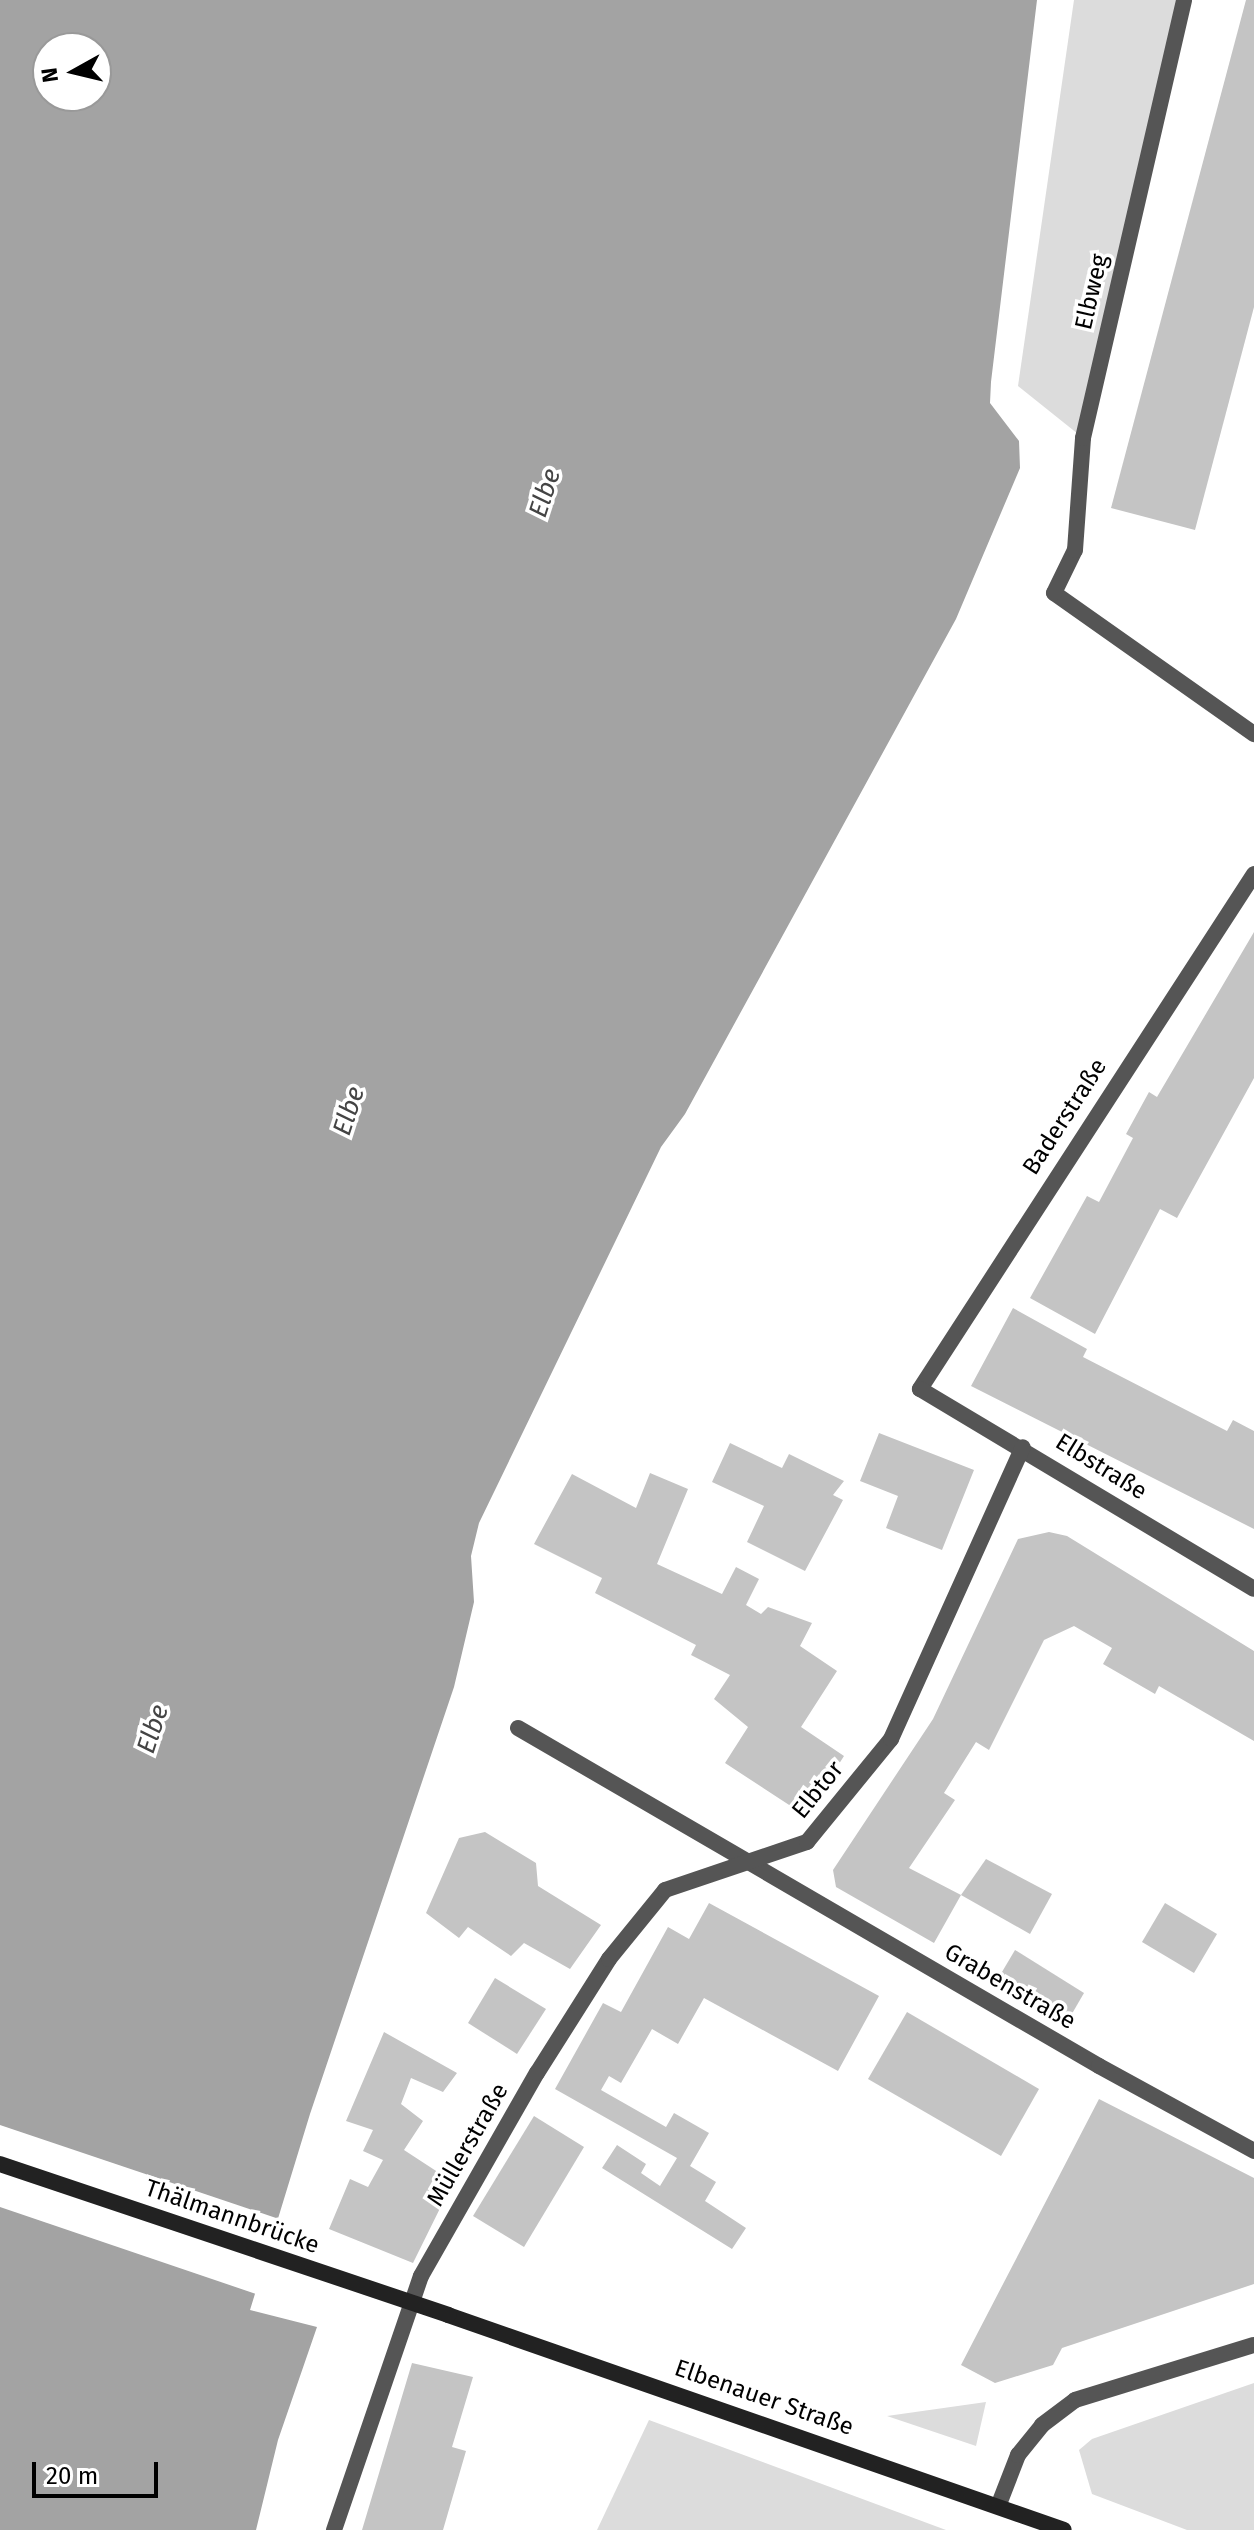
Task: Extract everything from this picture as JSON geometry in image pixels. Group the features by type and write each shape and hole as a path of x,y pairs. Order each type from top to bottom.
{"street":[{"name":"Elbweg","path":"1184,0 1083,438 1075,550 1054,593 1254,734"},
{"name":"Baderstraße","path":"920,1389 1254,874"},
{"name":"Elbstraße","path":"920,1389 1023,1447 1254,1589"},
{"name":"Elbtor","path":"744,1861 807,1842 891,1739 1023,1447"},
{"path":"518,1728 744,1861"},
{"name":"Grabenstraße","path":"744,1861 1254,2151"},
{"name":"Müllerstraße","path":"334,2530 421,2276 537,2073 609,1959 665,1890 744,1861"},
{"name":"Thälmannbrücke","path":"0,2164 448,2315"},
{"name":"Elbenauer Straße","path":"448,2315 999,2504 1064,2530"},
{"path":"999,2504 1018,2455 1042,2425 1075,2400 1254,2345"}],"shaded area":[{"path":"1074,0 1184,0 1083,438 1018,386"},
{"path":"1254,2383 1254,2530 1187,2530 1092,2494 1079,2450 1092,2439"},
{"path":"986,2402 976,2446 887,2416"},
{"path":"649,2420 946,2530 597,2530"}],"water":[{"name":"Elbe","path":"0,0 1037,0 990,403 1019,441 1020,468 956,619 685,1114 661,1147 479,1523 471,1556 474,1602 454,1687 310,2114 250,2310 317,2327 278,2440 256,2530 0,2530"}],"pier":[{"path":"0,2125 282,2220 259,2295 0,2207"}],"building":[{"path":"1246,0 1254,0 1254,307 1195,530 1111,508"},
{"path":"1254,932 1254,1078 1177,1218 1160,1209 1095,1334 1030,1298 1087,1196 1099,1202 1133,1138 1126,1134 1149,1092 1157,1097"},
{"path":"1013,1308 1087,1349 1083,1357 1227,1431 1233,1420 1254,1431 1254,1529 971,1386"},
{"path":"879,1433 974,1470 942,1550 886,1528 898,1496 860,1481"},
{"path":"730,1443 782,1468 789,1454 844,1481 833,1495 843,1500 805,1571 747,1542 764,1506 712,1482"},
{"path":"650,1473 688,1489 657,1564 722,1594 736,1567 759,1579 746,1605 761,1614 768,1607 812,1623 800,1646 837,1671 801,1727 844,1756 806,1816 725,1763 748,1727 714,1699 730,1675 691,1655 696,1645 595,1593 602,1578 534,1544 572,1474 636,1508"},
{"path":"1049,1532 1067,1536 1254,1651 1254,1741 1159,1686 1155,1694 1103,1664 1112,1648 1074,1626 1044,1640 989,1750 976,1742 944,1793 955,1800 909,1868 961,1895 934,1943 836,1887 833,1870 933,1719 1018,1539"},
{"path":"485,1832 536,1863 538,1886 601,1925 570,1969 524,1943 511,1956 468,1927 459,1938 426,1913 459,1838"},
{"path":"986,1859 1052,1894 1030,1934 961,1895"},
{"path":"709,1903 879,1996 838,2071 704,1998 678,2044 652,2029 621,2083 609,2076 601,2090 666,2127 674,2113 709,2133 690,2166 716,2182 705,2201 746,2228 732,2249 602,2168 617,2145 646,2164 641,2173 660,2186 677,2158 555,2089 603,2003 621,2012 668,1927 689,1939"},
{"path":"1165,1903 1217,1934 1194,1973 1142,1942"},
{"path":"1015,1950 1084,1993 1066,2024 996,1982"},
{"path":"495,1978 546,2009 517,2054 468,2023"},
{"path":"907,2012 1039,2089 1001,2156 868,2079"},
{"path":"384,2032 457,2073 443,2092 411,2078 401,2104 423,2121 404,2150 453,2182 413,2263 329,2229 350,2179 368,2187 383,2160 363,2151 373,2130 346,2121"},
{"path":"1099,2099 1254,2178 1254,2284 1062,2348 1053,2365 995,2383 961,2365"},
{"path":"534,2116 584,2147 524,2247 473,2216"},
{"path":"412,2363 473,2377 452,2447 466,2451 443,2530 362,2530"}]}
